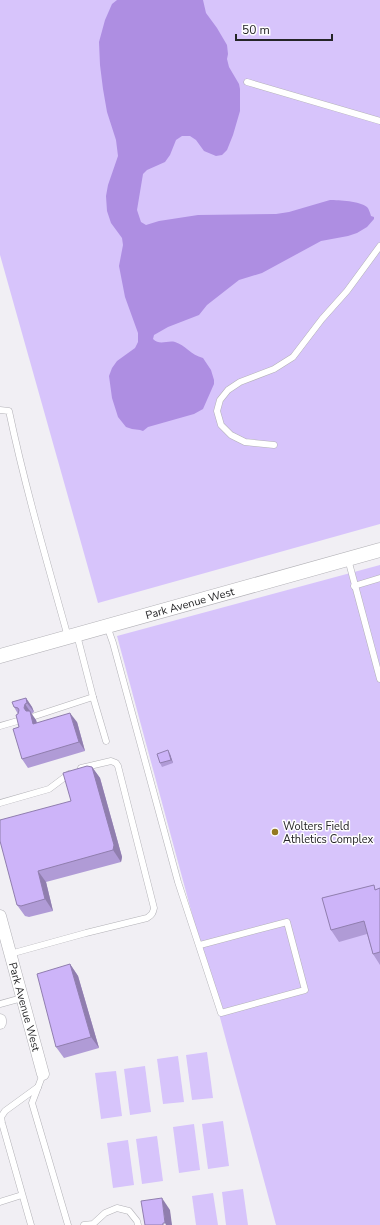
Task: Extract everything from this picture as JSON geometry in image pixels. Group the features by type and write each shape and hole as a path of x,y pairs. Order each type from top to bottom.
{"street":[{"name":"Park Avenue West","path":"0,656 380,550"},
{"name":"Park Avenue West","path":"0,916 43,1074"}],"lane":[{"path":"247,82 380,121"},
{"path":"274,445 245,442 231,435 221,425 217,412 220,400 228,390 240,382 274,369 292,357 322,319 347,291 380,246"},
{"path":"0,410 9,411 41,543 73,636 106,741"},
{"path":"348,559 380,680"},
{"path":"354,586 380,578"},
{"path":"107,626 113,643 178,882 200,944 221,1013 305,990 287,922 200,944"},
{"path":"35,716 93,697"},
{"path":"0,726 21,720"},
{"path":"0,803 49,789 74,771 82,768 111,761 116,763 154,908 151,916 147,918 10,954"},
{"path":"0,1004 22,998"},
{"path":"43,1074 32,1103 68,1225"},
{"path":"31,1225 1,1117 5,1111 38,1087"},
{"path":"0,1202 22,1196"},
{"path":"84,1225 93,1224 105,1213 117,1208 129,1211 137,1221 138,1225"}],"shaded area":[{"path":"0,0 380,0 380,524 98,603 0,255"},
{"path":"117,0 203,0 206,13 227,45 227,59 229,67 239,84 240,89 240,111 227,150 222,155 216,156 204,151 196,140 190,136 182,136 176,140 170,155 165,162 147,170 143,174 137,210 141,222 146,225 159,221 198,215 276,214 289,212 330,200 360,203 368,208 371,216 374,217 367,227 357,233 321,241 262,273 239,280 207,305 199,315 168,327 154,335 153,339 158,342 175,342 182,345 195,355 203,358 211,370 214,384 203,409 194,414 148,427 143,431 126,427 118,417 112,398 109,376 117,361 135,348 138,342 138,333 125,297 119,266 123,245 122,238 111,223 107,211 106,196 108,185 118,156 116,140 107,112 103,89 99,42 105,20 112,4"},
{"name":"Wolters Field Athletics Complex","path":"380,565 380,1225 276,1225 117,636"},
{"path":"207,1052 213,1098 192,1100 186,1055"},
{"path":"178,1056 184,1102 163,1104 157,1059"},
{"path":"145,1066 151,1112 130,1115 124,1069"},
{"path":"116,1071 122,1116 101,1119 95,1073"},
{"path":"223,1121 229,1166 208,1169 202,1124"},
{"path":"194,1124 200,1170 179,1173 173,1127"},
{"path":"157,1136 163,1181 142,1184 136,1139"},
{"path":"128,1140 134,1185 113,1188 107,1143"},
{"path":"243,1189 248,1225 226,1225 222,1192"},
{"path":"213,1193 218,1225 196,1225 192,1196"}],"building":[{"path":"26,698 27,703 25,704 24,708 26,711 30,711 33,724 70,713 79,742 22,759 13,729 19,727 16,715 18,714 19,710 18,708 14,707 12,702"},
{"path":"168,750 171,760 160,763 157,754"},
{"path":"87,766 92,767 114,845 113,850 38,871 45,899 21,906 17,905 0,841 0,820 71,801 63,773"},
{"path":"374,885 375,890 380,888 380,952 373,954 364,921 331,930 322,898"},
{"path":"70,964 91,1037 56,1047 37,974"},
{"path":"162,1198 165,1223 163,1223 163,1225 145,1225 141,1201"}],"place":[{"name":"Wolters Field Athletics Complex","path":"275,832"}]}
